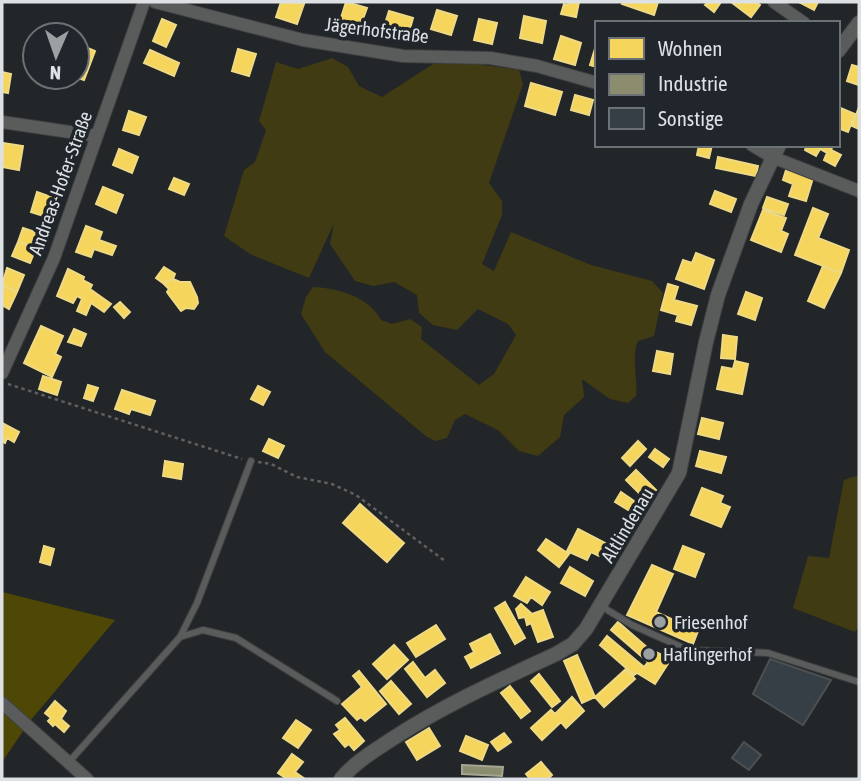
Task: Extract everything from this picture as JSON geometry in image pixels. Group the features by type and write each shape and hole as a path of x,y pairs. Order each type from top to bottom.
{"street":[{"name":"Andreas-Hofer-Straße","path":"2,373 54,258 144,2"},
{"name":"Jägerhofstraße","path":"155,2 303,40 403,57 490,58 537,66 595,82"},
{"path":"775,2 801,21"},
{"path":"840,48 859,23"},
{"path":"2,122 97,136"},
{"path":"775,151 859,191"},
{"name":"Altlindenau","path":"341,779 349,769 428,715 573,644 601,606 679,473 714,308 751,204 775,151"},
{"path":"2,703 87,779"}],"lane":[{"path":"68,763 180,637 198,603 251,461"},
{"path":"601,606 632,625 688,650 768,653 859,682"},
{"path":"180,637 204,631 236,638 337,701"}],"path":[{"path":"2,382 251,461 271,464 297,477 332,484 356,495 445,561"}],"shaded area":[{"path":"332,58 348,67 359,86 382,97 433,64 468,63 519,70 523,84 489,183 502,201 502,215 482,264 494,271 511,232 591,265 652,281 663,293 654,336 638,341 636,347 636,396 628,403 610,399 582,379 584,397 564,415 560,437 538,456 519,451 498,430 465,414 455,420 447,438 436,441 427,437 325,352 301,314 306,297 313,287 352,295 369,305 381,320 392,324 410,319 422,327 421,339 479,385 494,374 516,335 508,324 478,309 457,330 433,325 419,313 417,295 394,282 373,286 355,281 330,244 334,223 309,278 250,254 224,236 244,170 255,162 266,130 259,121 276,62 298,69"},
{"path":"859,475 859,626 855,632 793,608 808,556 829,558 844,480"},
{"path":"2,592 115,620 30,721 2,762"}],"building: Wohnen":[{"path":"281,2 304,4 297,24 276,17"},
{"path":"346,2 367,8 360,27 340,21"},
{"path":"568,2 579,2 576,17 561,14 564,4 568,5"},
{"path":"658,2 654,15 622,4"},
{"path":"708,2 721,2 714,12 705,5"},
{"path":"731,2 756,2 760,5 751,17"},
{"path":"799,2 818,2 814,10"},
{"path":"437,10 457,16 451,35 431,29"},
{"path":"389,11 413,18 407,40 382,33"},
{"path":"524,16 546,21 542,43 520,38"},
{"path":"162,19 176,25 166,47 153,41"},
{"path":"479,19 497,23 492,44 474,40"},
{"path":"561,36 581,43 575,65 554,59"},
{"path":"238,49 256,54 249,76 232,71"},
{"path":"595,49 595,66 590,65"},
{"path":"150,50 179,63 174,76 144,63"},
{"path":"852,65 859,67 859,85 847,81"},
{"path":"2,72 11,74 8,93 2,92"},
{"path":"531,83 562,92 555,115 525,106"},
{"path":"575,95 593,100 589,115 571,110"},
{"path":"859,107 859,129 852,126"},
{"path":"840,108 855,114 848,132 840,129"},
{"path":"129,111 146,117 139,135 123,130"},
{"path":"3,143 23,146 19,170 2,167"},
{"path":"699,147 712,147 709,158 697,155"},
{"path":"806,147 832,147 831,150 841,155 835,166 824,160 827,153 820,149 816,156 805,150"},
{"path":"119,149 138,157 132,173 113,165"},
{"path":"718,157 758,166 756,176 716,168"},
{"path":"786,170 813,178 806,201 789,196 793,184 783,180"},
{"path":"174,178 189,184 184,195 169,189"},
{"path":"103,187 123,195 116,213 96,204"},
{"path":"715,191 736,199 731,212 710,204"},
{"path":"37,192 57,199 50,218 31,212"},
{"path":"767,197 788,204 784,215 763,208"},
{"path":"813,208 828,214 818,238 849,250 841,273 795,255"},
{"path":"763,210 786,218 781,231 788,234 781,252 751,240"},
{"path":"86,226 102,232 99,240 116,246 112,255 94,249 91,257 76,252"},
{"path":"23,228 41,234 36,248 18,242"},
{"path":"18,242 36,248 30,263 12,256"},
{"path":"696,253 714,260 704,289 676,279 683,260 692,263"},
{"path":"823,266 841,273 824,308 808,301"},
{"path":"164,267 175,274 173,279 163,283 156,278"},
{"path":"7,268 24,275 17,292 2,285"},
{"path":"68,269 84,277 83,280 92,285 90,289 111,304 104,312 91,303 86,315 77,311 82,299 77,296 73,303 57,296"},
{"path":"173,279 190,282 198,303 194,309 186,308 181,311 169,295 169,289 163,283"},
{"path":"668,284 678,287 674,300 697,306 691,325 676,321 678,315 661,310"},
{"path":"2,285 17,292 9,309 2,305"},
{"path":"746,292 762,298 755,320 738,314"},
{"path":"120,302 130,312 124,318 114,307"},
{"path":"41,326 63,336 55,354 61,357 52,377 24,363"},
{"path":"74,329 86,334 81,346 68,342"},
{"path":"723,335 737,337 735,359 721,358"},
{"path":"657,351 673,354 670,374 653,371"},
{"path":"735,361 748,364 742,394 717,389 722,367 733,369"},
{"path":"43,376 61,382 57,395 39,389"},
{"path":"88,385 98,388 93,401 84,398"},
{"path":"258,386 270,392 263,405 251,399"},
{"path":"122,390 155,401 150,415 131,409 129,414 115,409"},
{"path":"702,418 723,423 719,439 698,434"},
{"path":"2,423 19,432 14,442 7,438 5,443 2,441"},
{"path":"269,439 284,446 278,458 263,451"},
{"path":"638,441 646,449 630,466 622,458"},
{"path":"655,449 669,459 663,467 649,457"},
{"path":"700,451 726,457 721,473 696,466"},
{"path":"165,461 183,464 181,479 163,476"},
{"path":"636,470 656,490 646,500 626,480"},
{"path":"702,488 723,496 720,503 730,507 721,527 691,515"},
{"path":"621,492 643,507 638,516 615,502"},
{"path":"360,504 404,543 387,562 343,523"},
{"path":"578,529 605,543 599,556 591,552 587,560 567,551"},
{"path":"546,539 569,554 559,567 538,550"},
{"path":"44,546 54,549 50,565 40,562"},
{"path":"683,546 704,554 695,577 674,569"},
{"path":"652,565 673,574 656,612 698,631 693,644 627,615"},
{"path":"570,567 593,581 585,596 561,583"},
{"path":"526,577 550,592 542,605 531,597 527,603 514,596"},
{"path":"505,602 525,638 515,644 495,608"},
{"path":"521,604 532,614 543,610 553,637 538,642 531,623 527,625 525,617 519,618 516,609"},
{"name":"Haflingerhof","path":"618,622 649,649 671,659 655,684 637,673 634,675 600,645 607,636 644,667 648,662 611,630"},
{"path":"436,625 445,639 416,657 407,643"},
{"path":"490,634 500,653 471,668 465,657 474,652 470,644"},
{"path":"394,645 408,660 387,679 373,664"},
{"path":"577,655 595,697 582,703 564,661"},
{"path":"413,662 425,678 435,670 445,683 427,697 405,669"},
{"path":"626,669 635,679 604,707 595,697"},
{"path":"359,671 386,704 365,721 361,717 357,720 342,704 362,687 353,676"},
{"path":"539,674 560,701 552,707 531,681"},
{"path":"391,681 411,704 399,714 380,691"},
{"path":"510,686 530,711 521,718 501,693"},
{"path":"572,697 584,711 566,728 561,722 542,740 531,728 551,710 555,714"},
{"path":"55,701 66,711 61,719 69,726 64,732 48,721 51,718 45,713"},
{"path":"345,718 364,741 354,750 349,744 345,747 334,734 340,730 336,725"},
{"path":"296,720 311,730 298,748 283,738"},
{"path":"429,728 440,746 417,760 406,742"},
{"path":"504,733 511,742 498,751 491,742"},
{"path":"466,736 488,745 482,760 460,751"},
{"path":"292,754 303,762 295,772 305,779 287,779 278,773"},
{"path":"541,762 552,775 548,779 530,779 526,774"}],"building: Industrie":[{"path":"462,765 503,767 502,776 462,774"}],"building: Sonstige":[{"path":"770,659 831,680 803,725 753,694"},
{"path":"744,742 761,755 749,770 732,758"}],"place":[{"name":"Friesenhof","path":"660,622"},
{"name":"Haflingerhof","path":"649,654"}]}
